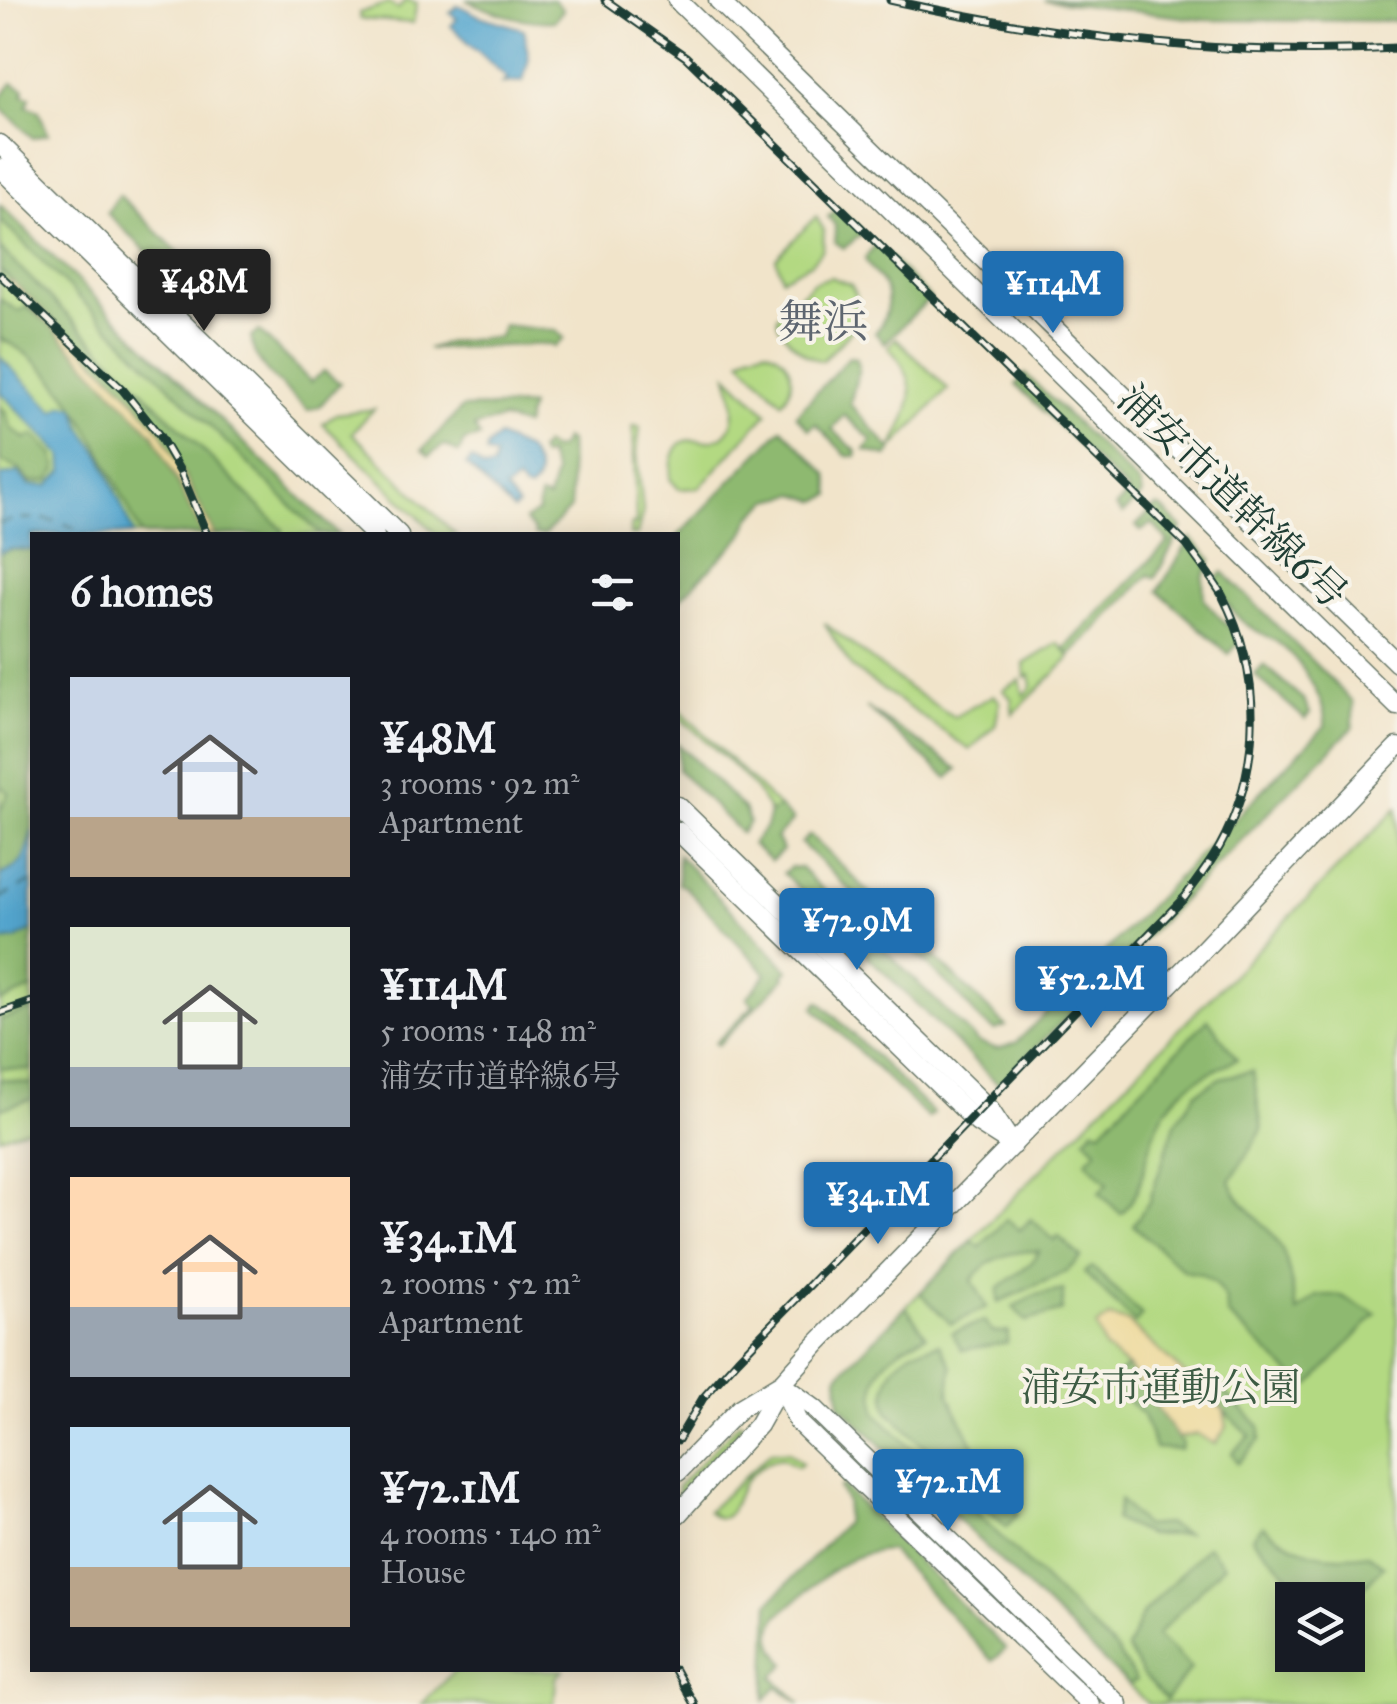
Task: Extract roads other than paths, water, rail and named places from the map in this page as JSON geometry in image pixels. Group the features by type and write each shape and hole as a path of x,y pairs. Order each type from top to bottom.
{"street":[{"name":"浦安市道幹線6号","path":"677,0 1397,706"},
{"name":"浦安市道幹線6号","path":"718,0 1397,662"},
{"path":"0,144 396,532"},
{"path":"0,168 373,532"},
{"path":"680,1470 740,1408 780,1384 1397,746"},
{"path":"680,808 990,1110 1013,1145"},
{"path":"680,833 978,1122 1013,1145"},
{"path":"680,1512 758,1425 780,1384"},
{"path":"780,1384 798,1422 1090,1704"},
{"path":"780,1384 815,1408 1118,1704"}],"water":[{"path":"458,5 523,29 529,58 523,81 503,83 507,78 451,26 457,19 450,13"},
{"path":"0,357 54,411 63,405 75,407 81,426 102,458 133,532 30,532 30,550 0,553 0,476 18,472 29,485 48,486 63,471 62,455 0,392"},
{"path":"498,437 527,450 537,471 537,481 529,490 517,481 505,490 518,506 513,510 466,465 472,459 484,469 493,467 495,456 486,454 487,447"},
{"path":"30,838 30,931 16,939 0,941 0,875 24,858"}],"railway":[{"path":"605,0 686,57 1187,545 1222,595 1235,625 1245,657 1252,721 1244,785 1234,816 1216,853 1185,897 738,1359 703,1398 680,1437"},
{"path":"890,0 1015,25 1142,42 1269,50 1397,48"},
{"path":"0,275 123,390 159,435 181,473 206,532"},
{"path":"0,1013 30,1003"},
{"path":"676,1672 694,1704"}],"district":[{"name":"舞浜","path":"823,321"}],"park label":[{"name":"浦安市運動公園","path":"1161,1387"}]}
